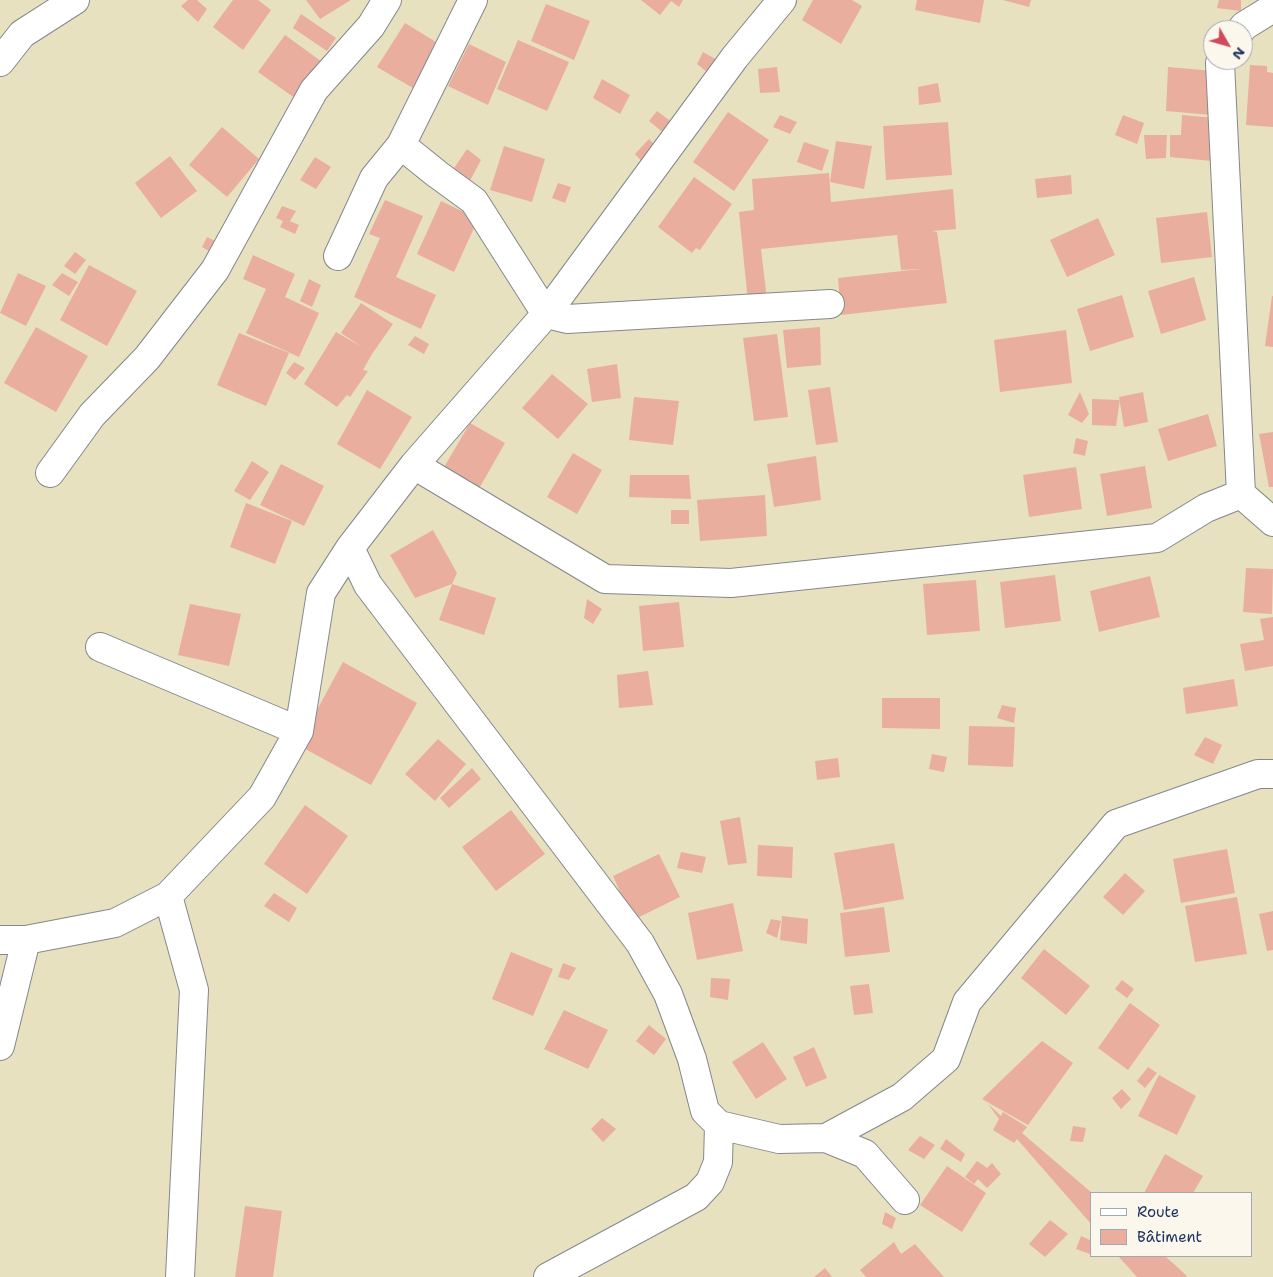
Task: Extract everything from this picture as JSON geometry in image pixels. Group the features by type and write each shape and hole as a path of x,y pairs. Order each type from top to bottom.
{"street":[{"path":"0,62 22,34 75,0"},
{"path":"50,474 92,415 147,358 215,270 314,90 371,26 387,0"},
{"path":"338,256 374,178 401,145 473,0"},
{"path":"0,1046 13,940 115,923 168,896 262,798 299,731 321,593 350,548 414,465 546,314 735,57 782,0"},
{"path":"1253,20 1273,8"},
{"path":"1220,70 1241,494 1273,522"},
{"path":"401,145 474,201 546,314 567,319 830,304"},
{"path":"414,465 605,579 731,583 1157,538 1206,508 1241,494"},
{"path":"350,548 368,585 640,943 668,994 692,1059 705,1111 719,1125 778,1139 826,1138 865,1154 904,1200"},
{"path":"100,647 299,731"},
{"path":"826,1138 902,1098 946,1059 967,1002 1116,824 1258,774 1273,774"},
{"path":"168,896 194,990 180,1277"},
{"path":"548,1277 696,1197 710,1182 718,1162 719,1125"}],"building":[{"path":"188,0 197,0 207,9 198,22 181,6"},
{"path":"233,0 258,0 271,10 243,50 213,27"},
{"path":"306,0 351,0 320,19"},
{"path":"641,0 683,0 679,7 671,1 660,15"},
{"path":"813,0 852,0 862,6 841,44 802,20"},
{"path":"917,0 984,0 980,23 915,10"},
{"path":"1003,0 1031,0 1029,7"},
{"path":"1219,0 1241,0 1241,11 1217,8"},
{"path":"546,4 590,21 574,60 531,41"},
{"path":"301,14 336,38 327,51 293,28"},
{"path":"405,23 444,47 418,91 377,67"},
{"path":"285,35 325,64 299,101 258,72"},
{"path":"518,40 569,62 547,111 497,89"},
{"path":"469,44 506,62 488,105 448,86"},
{"path":"703,52 717,60 707,72 697,64"},
{"path":"1253,65 1267,66 1267,72 1273,73 1273,127 1246,125 1250,70 1253,70"},
{"path":"777,67 780,92 760,93 758,69"},
{"path":"1168,67 1214,71 1211,115 1166,111"},
{"path":"602,79 630,95 620,114 593,98"},
{"path":"938,83 941,102 919,105 918,87"},
{"path":"657,111 673,123 665,134 649,121"},
{"path":"728,112 769,140 734,191 693,162"},
{"path":"780,115 797,122 790,134 773,127"},
{"path":"1123,115 1144,123 1137,144 1115,135"},
{"path":"1182,115 1215,118 1212,161 1170,157 1170,135 1181,135"},
{"path":"948,122 952,175 886,180 883,126"},
{"path":"222,127 259,159 227,197 189,165"},
{"path":"1144,135 1167,135 1166,158 1146,159"},
{"path":"649,139 659,149 644,164 635,154"},
{"path":"836,141 872,146 864,189 830,182"},
{"path":"804,142 829,150 822,171 797,162"},
{"path":"504,146 545,159 532,202 490,190"},
{"path":"467,149 481,160 467,186 450,174"},
{"path":"170,156 197,191 161,218 135,183"},
{"path":"315,157 331,167 316,189 300,180"},
{"path":"829,173 831,202 953,189 956,229 932,231 937,232 947,303 841,315 838,278 921,269 901,270 897,235 761,249 767,300 748,302 739,212 754,210 752,179"},
{"path":"1071,175 1072,194 1037,198 1035,179"},
{"path":"694,177 732,204 700,250 696,248 692,253 658,227"},
{"path":"558,183 571,187 565,203 552,198"},
{"path":"385,200 423,216 396,277 436,295 421,329 354,297 380,238 369,234"},
{"path":"441,201 478,219 454,272 417,254"},
{"path":"282,206 296,211 290,221 299,225 295,234 280,227 283,221 276,218"},
{"path":"1207,212 1212,257 1161,263 1156,218"},
{"path":"1098,218 1115,255 1067,277 1050,240"},
{"path":"207,237 221,244 216,255 202,247"},
{"path":"75,252 86,260 75,274 64,266"},
{"path":"253,255 295,274 285,297 319,313 299,357 246,333 266,289 243,279"},
{"path":"89,265 137,291 107,346 60,320"},
{"path":"18,273 46,286 26,326 0,313"},
{"path":"62,273 78,282 69,296 52,285"},
{"path":"1194,277 1206,320 1161,334 1148,291"},
{"path":"309,279 321,285 312,307 300,301"},
{"path":"1122,295 1134,337 1090,351 1077,309"},
{"path":"1273,296 1273,347 1265,346"},
{"path":"361,303 393,324 363,370 368,371 350,397 347,395 337,407 304,384 336,332 362,347 341,333"},
{"path":"36,327 88,356 56,412 4,383"},
{"path":"820,327 821,365 787,368 783,330"},
{"path":"1066,330 1072,383 1000,392 994,340"},
{"path":"239,333 289,353 266,406 217,385"},
{"path":"777,334 788,417 754,421 743,338"},
{"path":"415,336 429,344 424,354 408,345"},
{"path":"294,362 305,368 295,380 286,373"},
{"path":"617,364 621,398 592,402 587,369"},
{"path":"552,374 588,404 558,439 522,408"},
{"path":"830,387 838,442 816,445 808,390"},
{"path":"367,390 412,417 380,469 337,444"},
{"path":"1080,392 1089,414 1082,423 1068,415"},
{"path":"1143,392 1148,422 1124,427 1119,397"},
{"path":"634,397 679,401 673,445 629,440"},
{"path":"1092,399 1120,400 1116,426 1092,425"},
{"path":"1208,414 1217,446 1168,461 1158,429"},
{"path":"470,423 505,443 476,494 440,474"},
{"path":"1273,432 1273,487 1269,487 1259,434"},
{"path":"1076,438 1088,441 1085,456 1073,453"},
{"path":"573,453 602,470 577,514 547,497"},
{"path":"816,456 821,500 774,507 767,464"},
{"path":"252,461 269,472 250,500 234,491"},
{"path":"281,464 324,486 304,526 260,505"},
{"path":"1145,466 1152,508 1107,516 1100,474"},
{"path":"1076,467 1082,509 1029,517 1023,475"},
{"path":"630,475 689,475 691,499 629,497"},
{"path":"765,495 767,536 700,541 697,500"},
{"path":"246,503 292,521 275,564 230,547"},
{"path":"671,510 689,510 689,524 671,524"},
{"path":"433,530 457,573 452,584 415,598 390,555"},
{"path":"1246,568 1273,569 1272,614 1243,612"},
{"path":"1055,575 1061,621 1005,628 1000,582"},
{"path":"1150,576 1160,617 1099,632 1090,591"},
{"path":"976,580 980,631 927,635 923,584"},
{"path":"452,584 496,598 484,635 439,620"},
{"path":"587,599 602,609 593,624 584,618"},
{"path":"679,602 684,647 643,651 639,606"},
{"path":"190,604 241,614 229,666 178,655"},
{"path":"1273,617 1273,666 1245,671 1240,644 1264,640 1260,619"},
{"path":"343,662 417,703 371,785 298,745"},
{"path":"648,671 653,705 619,708 617,675"},
{"path":"1234,679 1238,706 1186,714 1183,688"},
{"path":"882,698 940,698 940,729 882,728"},
{"path":"1002,705 1016,708 1014,723 997,718"},
{"path":"969,726 1015,727 1013,767 968,765"},
{"path":"1205,737 1222,745 1213,764 1194,755"},
{"path":"438,739 466,764 435,801 405,774"},
{"path":"932,754 947,757 944,772 929,769"},
{"path":"838,758 840,777 817,780 815,761"},
{"path":"472,768 481,779 449,808 440,798"},
{"path":"305,805 348,836 307,894 264,864"},
{"path":"511,810 545,854 496,891 462,847"},
{"path":"740,817 747,863 728,865 720,821"},
{"path":"894,843 904,899 844,910 834,853"},
{"path":"758,845 793,847 792,878 757,876"},
{"path":"1227,849 1235,893 1181,903 1173,859"},
{"path":"681,852 706,857 702,873 677,868"},
{"path":"659,854 680,897 633,920 613,876"},
{"path":"1125,873 1145,891 1123,915 1103,897"},
{"path":"274,893 297,908 289,922 264,906"},
{"path":"1237,897 1247,954 1195,962 1185,906"},
{"path":"733,903 743,951 697,960 688,913"},
{"path":"884,907 890,952 845,957 840,913"},
{"path":"1273,911 1273,950 1267,951 1259,914"},
{"path":"782,916 808,919 807,944 780,940"},
{"path":"771,919 781,921 777,938 766,933"},
{"path":"1044,949 1090,986 1066,1015 1021,978"},
{"path":"511,952 553,969 533,1016 492,999"},
{"path":"563,963 576,968 569,980 558,977"},
{"path":"711,978 730,979 728,1000 710,997"},
{"path":"1122,980 1134,989 1127,998 1115,989"},
{"path":"869,984 873,1013 854,1015 850,986"},
{"path":"1130,1003 1160,1025 1128,1070 1098,1048"},
{"path":"564,1010 608,1030 588,1069 544,1049"},
{"path":"649,1025 666,1039 654,1055 636,1041"},
{"path":"1042,1041 1073,1063 1028,1125 982,1099"},
{"path":"763,1042 787,1079 756,1099 732,1062"},
{"path":"814,1047 827,1078 806,1087 793,1057"},
{"path":"1148,1067 1157,1073 1145,1088 1137,1081"},
{"path":"1159,1075 1196,1096 1177,1135 1138,1116"},
{"path":"1122,1089 1131,1099 1121,1109 1112,1098"},
{"path":"988,1104 1001,1116 1003,1112 1027,1127 1022,1133 1091,1192 1090,1223 1017,1139 1014,1143 993,1130 999,1119"},
{"path":"602,1118 616,1129 603,1142 591,1129"},
{"path":"1073,1126 1086,1128 1083,1142 1070,1141"},
{"path":"920,1136 935,1145 924,1159 908,1150"},
{"path":"946,1139 965,1154 961,1162 940,1149"},
{"path":"1165,1154 1203,1176 1194,1192 1145,1192"},
{"path":"977,1161 987,1168 992,1163 1001,1174 987,1188 978,1179 974,1184 965,1177"},
{"path":"947,1166 986,1193 962,1232 920,1205"},
{"path":"245,1206 282,1211 273,1277 235,1277"},
{"path":"885,1212 896,1218 892,1229 882,1224"},
{"path":"1050,1220 1068,1234 1045,1257 1029,1244"},
{"path":"1081,1236 1090,1240 1090,1254 1076,1249"},
{"path":"894,1242 901,1254 915,1244 944,1277 866,1277 860,1270"},
{"path":"1119,1257 1166,1257 1187,1276 1186,1277 1137,1277"},
{"path":"825,1268 832,1277 814,1277"}]}
